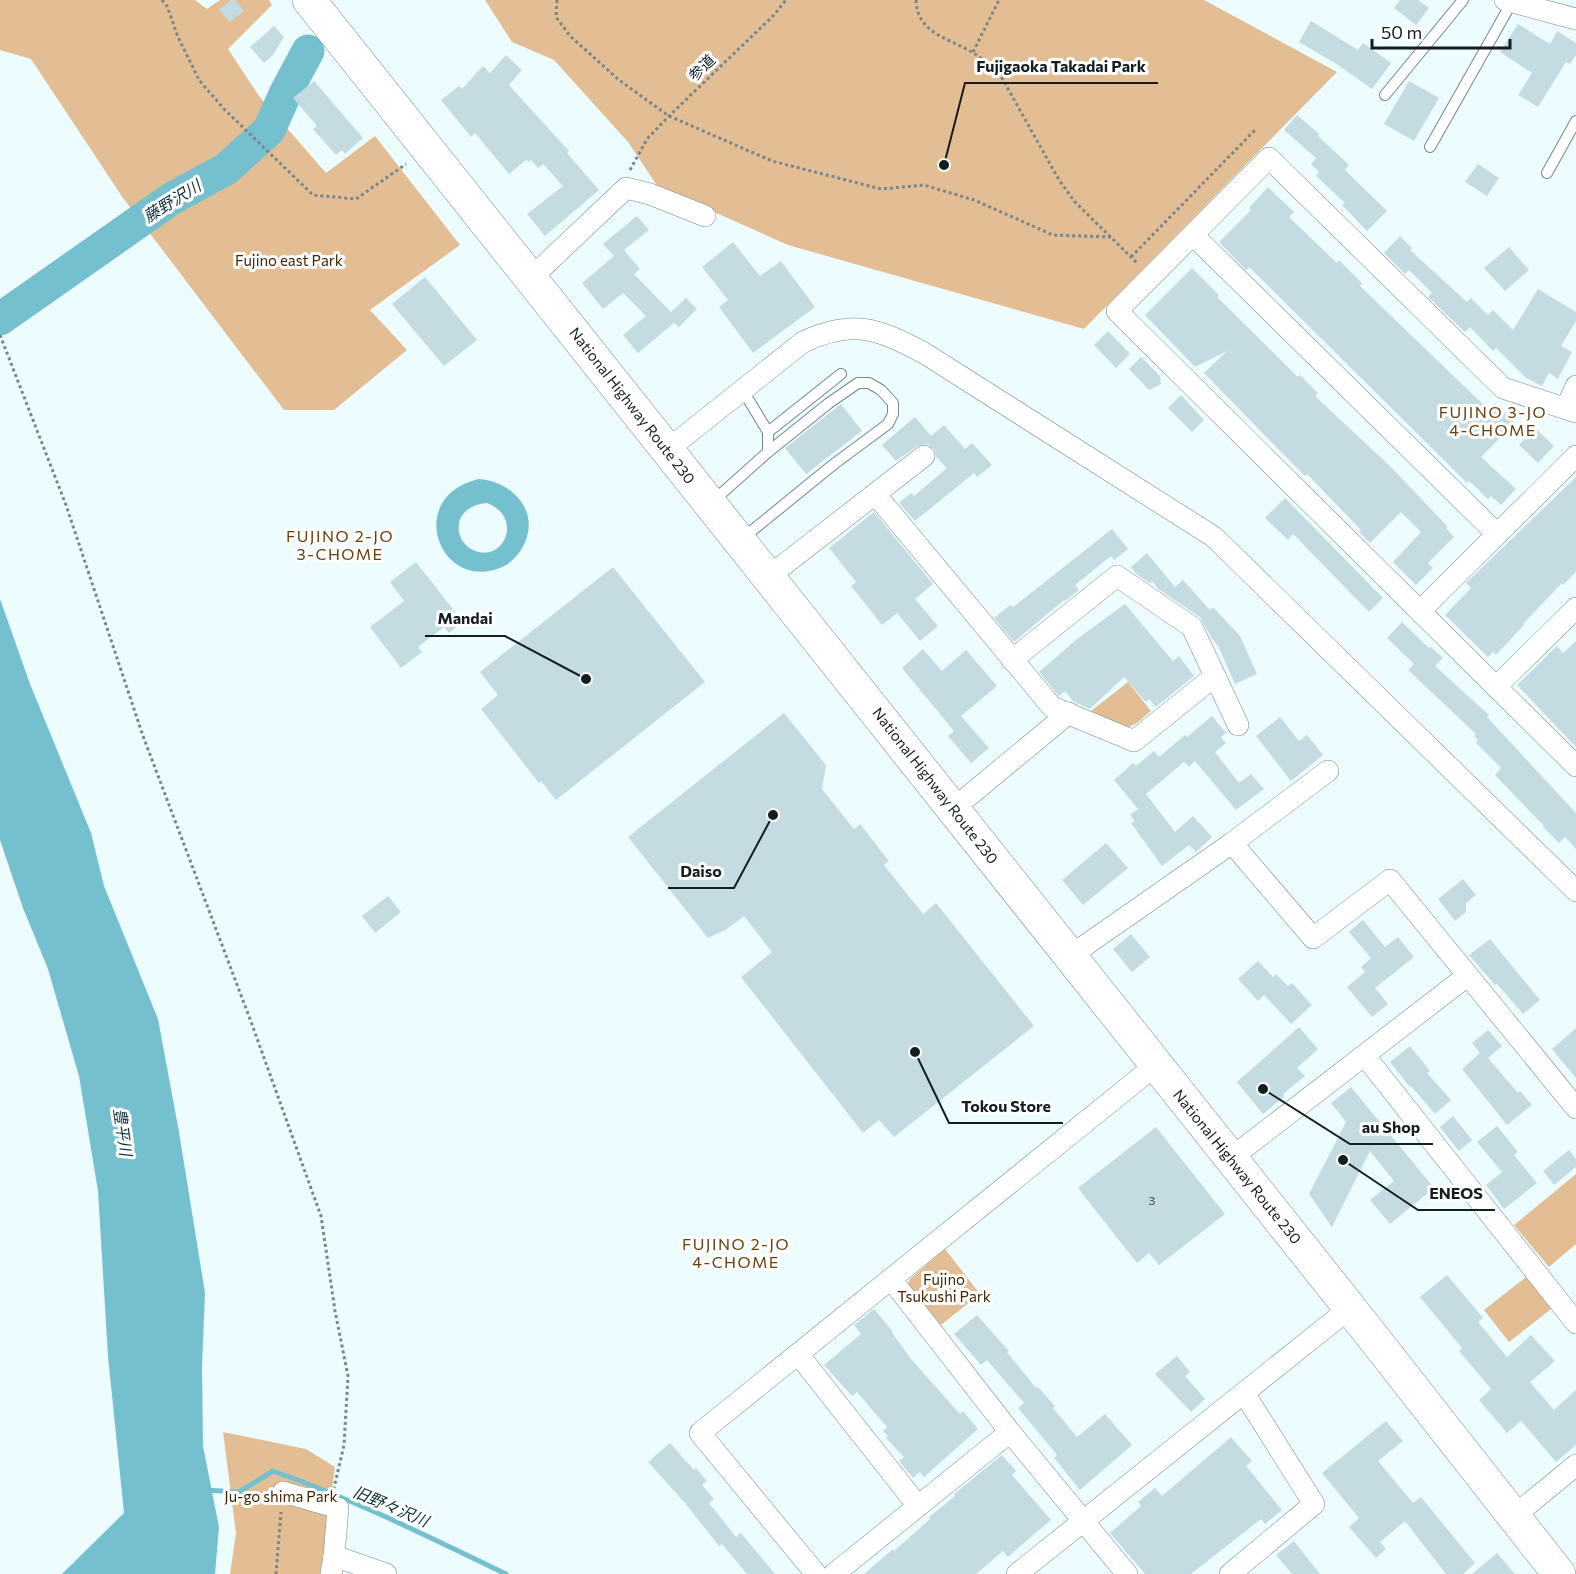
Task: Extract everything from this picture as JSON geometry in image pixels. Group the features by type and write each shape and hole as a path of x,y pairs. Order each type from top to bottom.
{"highway":[{"name":"National Highway Route 230","path":"309,0 1232,1158 1514,1516 1550,1571"}],"street":[{"path":"1522,2 1576,19"},
{"path":"1575,764 1117,311 1269,158 1503,388 1571,410 1576,386"},
{"path":"531,278 626,188 650,194 705,216"},
{"path":"1194,235 1497,534"},
{"path":"667,450 803,342 827,331 851,328 872,331 897,339 924,353 1214,537 1576,891"},
{"path":"768,577 924,456"},
{"path":"1420,611 1576,456"},
{"path":"876,495 1052,707 1134,741 1215,676"},
{"path":"1012,660 1117,576 1192,627 1238,725"},
{"path":"1497,687 1576,608"},
{"path":"953,809 1069,713"},
{"path":"1070,956 1232,843 1328,771"},
{"path":"1232,843 1313,938 1390,880 1576,1108"},
{"path":"1232,1158 1467,976"},
{"path":"1365,1056 1576,1323"},
{"path":"816,1574 700,1433 1156,1065"},
{"path":"891,1279 1010,1432 1127,1574"},
{"path":"1017,1574 1350,1308"},
{"path":"798,1354 918,1506"},
{"path":"1230,1574 1314,1504 1244,1393"},
{"path":"834,1574 1010,1432"},
{"path":"1514,1516 1576,1465"},
{"path":"283,1492 338,1508 332,1565 386,1574"}],"lane":[{"path":"1385,95 1463,0"},
{"path":"1430,147 1522,2"},
{"path":"1547,173 1576,121"},
{"path":"768,432 841,374"},
{"path":"710,504 768,452 858,383 869,383 881,390 892,403 894,414 888,424 834,464 739,541"},
{"path":"742,389 768,432 768,452"}],"path":[{"path":"162,0 167,6 178,37 199,80 224,109 313,195 356,199 428,148"},
{"path":"557,0 556,17 570,36 619,80 669,116 782,164 881,189 924,185 974,200 1053,236 1111,237"},
{"name":"参道","path":"626,177 647,139 774,15 786,0"},
{"path":"916,0 923,21 938,37 973,52 1002,78 1059,180 1075,202 1151,277"},
{"path":"973,52 999,0"},
{"path":"1131,257 1255,130"},
{"path":"0,335 66,505 143,736 250,1019 321,1216 335,1311 348,1376 344,1445 333,1492"},
{"path":"276,1574 283,1492"}],"green space":[{"name":"Fujino east Park","path":"0,0 195,0 207,9 220,0 269,0 272,5 228,49 259,96 326,173 375,136 460,245 370,310 407,350 334,410 284,410 123,198 31,59 0,50"},
{"path":"485,0 1204,0 1337,72 1084,329 788,245 658,187 628,142 554,60 512,42"},
{"path":"1128,682 1151,711 1137,723 1127,728 1091,711"},
{"path":"1576,1174 1576,1244 1549,1267 1514,1225"},
{"name":"Fujino Tsukushi Park","path":"945,1249 980,1294 941,1325 908,1284 910,1279"},
{"path":"1526,1277 1551,1309 1509,1342 1484,1310"},
{"name":"Ju-go shima Park","path":"223,1432 306,1449 335,1467 321,1574 230,1574 236,1533"}],"water":[{"path":"479,479 492,481 504,486 522,502 529,525 527,537 519,553 507,564 497,569 476,572 459,566 446,554 438,538 437,520 442,503 456,489","holes":["487,503 505,518 507,528 506,537 501,545 493,551 484,553 468,547 459,532 462,515 475,505"]},
{"name":"豊平川","path":"0,599 30,684 91,833 104,886 158,1019 205,1293 202,1367 203,1446 219,1527 215,1574 62,1574 124,1513 108,1356 98,1191 79,1076 48,969 23,908 0,840"}],"building":[{"path":"231,0 235,0 244,11 230,22 219,10"},
{"path":"1400,0 1418,0 1429,8 1416,25 1394,8"},
{"path":"1311,21 1358,50 1363,43 1391,63 1372,89 1299,42"},
{"path":"1518,24 1550,44 1557,31 1576,43 1576,55 1570,64 1566,62 1538,107 1518,95 1532,73 1500,52"},
{"path":"274,26 284,37 273,55 264,63 250,47"},
{"path":"506,55 522,70 509,85 569,151 567,153 599,190 545,236 527,214 563,186 543,164 538,168 531,160 529,162 526,160 509,174 475,133 471,137 441,100 459,86 462,89 483,66 490,73"},
{"path":"314,81 363,138 345,154 342,150 336,155 313,129 317,126 293,98"},
{"path":"1409,81 1439,98 1414,141 1384,124"},
{"path":"1297,115 1349,165 1345,170 1387,211 1367,231 1342,205 1345,203 1316,176 1319,172 1311,164 1316,158 1284,130"},
{"path":"1478,164 1499,178 1487,196 1465,182"},
{"path":"1268,187 1294,212 1289,217 1337,263 1339,260 1362,283 1360,286 1489,410 1495,403 1515,423 1481,457 1516,489 1501,505 1491,496 1488,499 1469,481 1467,483 1249,267 1246,270 1219,242 1251,210 1249,208"},
{"path":"637,216 649,230 624,250 640,269 634,274 671,312 686,298 697,309 679,327 674,323 638,353 623,335 646,316 623,293 603,309 582,283 614,256 603,244"},
{"path":"1400,236 1412,248 1410,250 1467,302 1471,298 1488,315 1493,310 1513,330 1538,289 1576,312 1576,321 1561,346 1572,352 1558,379 1549,373 1542,386 1526,378 1496,348 1493,351 1470,327 1465,332 1428,297 1432,293 1409,270 1405,274 1384,253"},
{"path":"733,242 760,276 781,261 815,307 753,353 719,307 728,300 702,267"},
{"path":"1509,247 1529,270 1505,291 1484,268"},
{"path":"1192,268 1219,295 1217,297 1298,377 1300,375 1318,393 1315,396 1393,469 1448,527 1446,528 1454,537 1428,563 1433,568 1416,585 1393,562 1421,532 1401,512 1370,543 1359,532 1361,530 1307,474 1305,476 1204,373 1227,351 1195,367 1145,315"},
{"path":"425,277 477,340 444,366 392,304"},
{"path":"1108,331 1130,354 1116,368 1094,345"},
{"path":"1141,357 1160,376 1161,384 1149,390 1129,369"},
{"path":"1181,395 1204,420 1192,432 1168,408"},
{"path":"841,404 862,431 806,474 785,448"},
{"path":"915,417 931,436 944,425 965,449 972,443 992,465 977,477 974,473 915,521 899,503 911,493 914,496 947,468 928,444 917,446 896,461 882,445"},
{"path":"1535,428 1554,446 1538,463 1519,445"},
{"path":"1576,477 1576,572 1563,585 1562,583 1496,655 1493,652 1488,657 1445,615 1471,588 1466,583"},
{"path":"1285,498 1383,598 1369,612 1293,534 1288,540 1265,518"},
{"path":"874,512 933,584 915,599 938,626 920,641 897,613 882,625 851,586 856,582 829,548"},
{"path":"1112,529 1128,549 1114,560 1111,556 1075,585 1079,590 1014,642 994,618 1010,605 1013,607"},
{"path":"1147,553 1175,587 1183,580 1210,610 1213,607 1240,636 1257,674 1235,684 1218,646 1200,617 1158,589 1152,581 1150,583 1136,574 1131,567"},
{"path":"416,562 463,622 449,633 444,627 418,647 422,652 401,668 370,627 404,601 390,582"},
{"path":"613,567 705,682 556,800 541,781 539,783 481,709 498,695 480,672"},
{"path":"1125,604 1173,661 1179,656 1194,676 1156,707 1149,699 1146,702 1124,677 1090,709 1073,701 1065,691 1059,696 1039,672 1076,640"},
{"path":"1402,622 1443,658 1435,666 1489,715 1487,717 1576,813 1576,849 1565,837 1559,843 1543,827 1495,775 1501,768 1476,743 1478,740 1474,736 1476,734 1408,670 1414,664 1387,638"},
{"path":"1576,641 1576,747 1517,685 1557,646 1563,653"},
{"path":"923,649 942,671 966,650 997,686 961,716 989,748 971,763 948,736 954,731 902,668"},
{"path":"784,713 826,765 822,789 854,829 860,824 889,861 884,865 923,914 936,903 1034,1026 894,1137 879,1120 863,1133 741,977 772,952 744,916 727,929 708,938 628,837"},
{"path":"1212,716 1226,733 1221,737 1226,743 1215,752 1239,783 1251,774 1264,789 1236,810 1195,761 1189,767 1184,762 1146,794 1175,832 1193,816 1212,837 1196,852 1189,845 1162,866 1131,823 1135,821 1130,815 1138,809 1114,780 1133,763 1136,766 1154,751 1159,757"},
{"path":"1280,717 1299,741 1307,735 1323,755 1291,781 1256,736"},
{"path":"1106,843 1128,868 1083,905 1062,880"},
{"path":"1463,879 1476,895 1466,903 1466,912 1455,921 1438,899"},
{"path":"388,896 401,912 375,933 362,916"},
{"path":"1363,920 1385,947 1398,937 1414,957 1375,988 1388,1004 1372,1017 1347,987 1365,972 1361,967 1371,958 1349,932"},
{"path":"1131,934 1150,957 1132,972 1113,949"},
{"path":"1490,939 1540,1000 1523,1014 1469,955"},
{"path":"1258,961 1273,977 1276,974 1288,986 1292,983 1312,1005 1291,1024 1264,995 1258,1001 1238,979"},
{"path":"1299,1027 1318,1049 1297,1068 1305,1076 1263,1114 1237,1082"},
{"path":"1576,1028 1576,1078 1552,1049"},
{"path":"1488,1030 1502,1046 1488,1058 1518,1093 1520,1091 1532,1105 1507,1125 1462,1069 1480,1053 1472,1043"},
{"path":"1410,1046 1430,1071 1427,1073 1451,1100 1435,1114 1390,1062"},
{"path":"1351,1087 1434,1188 1390,1224 1370,1200 1394,1181 1370,1151 1332,1227 1309,1194 1346,1122 1331,1103"},
{"path":"1453,1116 1472,1140 1459,1151 1440,1127"},
{"path":"1497,1126 1518,1152 1514,1155 1537,1183 1504,1209 1486,1185 1502,1172 1477,1142"},
{"path":"1156,1127 1225,1214 1159,1265 1149,1253 1137,1263 1078,1188"},
{"path":"1569,1150 1576,1159 1576,1167 1554,1185 1543,1171"},
{"path":"1447,1275 1483,1318 1478,1322 1507,1357 1531,1335 1555,1361 1530,1382 1554,1410 1576,1390 1576,1445 1556,1462 1521,1421 1507,1433 1479,1400 1491,1389 1459,1351 1462,1348 1420,1297"},
{"path":"874,1309 911,1359 960,1414 963,1411 978,1429 924,1477 920,1472 913,1478 899,1461 904,1457 886,1438 888,1436 883,1431 887,1427 857,1392 852,1396 824,1365 861,1334 854,1325"},
{"path":"977,1315 1009,1351 1007,1352 1036,1388 1037,1386 1055,1406 1053,1408 1077,1437 1105,1414 1132,1445 1080,1490 1054,1458 1057,1455 1018,1408 1024,1403 987,1360 981,1365 954,1334"},
{"path":"1177,1356 1190,1372 1185,1376 1205,1399 1191,1412 1155,1374"},
{"path":"1386,1421 1403,1441 1378,1461 1413,1503 1421,1497 1475,1563 1463,1574 1446,1574 1405,1521 1380,1542 1386,1549 1376,1558 1349,1527 1359,1518 1322,1473"},
{"path":"1231,1437 1252,1461 1246,1466 1282,1510 1265,1524 1261,1519 1191,1574 1145,1574 1110,1533 1141,1506 1138,1502 1155,1488 1162,1496"},
{"path":"670,1443 707,1481 702,1485 714,1499 709,1503 736,1537 741,1533 775,1574 747,1574 722,1544 719,1546 648,1462"},
{"path":"1002,1455 1016,1471 1012,1475 1051,1520 1008,1557 1003,1551 976,1574 864,1574 893,1549 894,1551 930,1519 929,1517 955,1496 954,1494"},
{"path":"1294,1541 1320,1574 1292,1574 1276,1555"},
{"path":"1497,1553 1515,1574 1472,1574"}],"waterway":[{"name":"藤野沢川","path":"0,319 171,199 226,169 269,130 308,51"},
{"name":"旧野々沢川","path":"205,1490 239,1492 273,1471 362,1506 506,1574"}],"place":[{"name":"Fujigaoka Takadai Park","path":"944,165"},
{"name":"Mandai","path":"586,679"},
{"name":"Daiso","path":"773,815"},
{"name":"Tokou Store","path":"915,1052"},
{"name":"au Shop","path":"1263,1089"},
{"name":"ENEOS","path":"1343,1160"}],"district":[{"name":"FUJINO 3-JO 4-CHOME","path":"1493,421"},
{"name":"FUJINO 2-JO 3-CHOME","path":"340,545"},
{"name":"FUJINO 2-JO 4-CHOME","path":"736,1253"}]}
